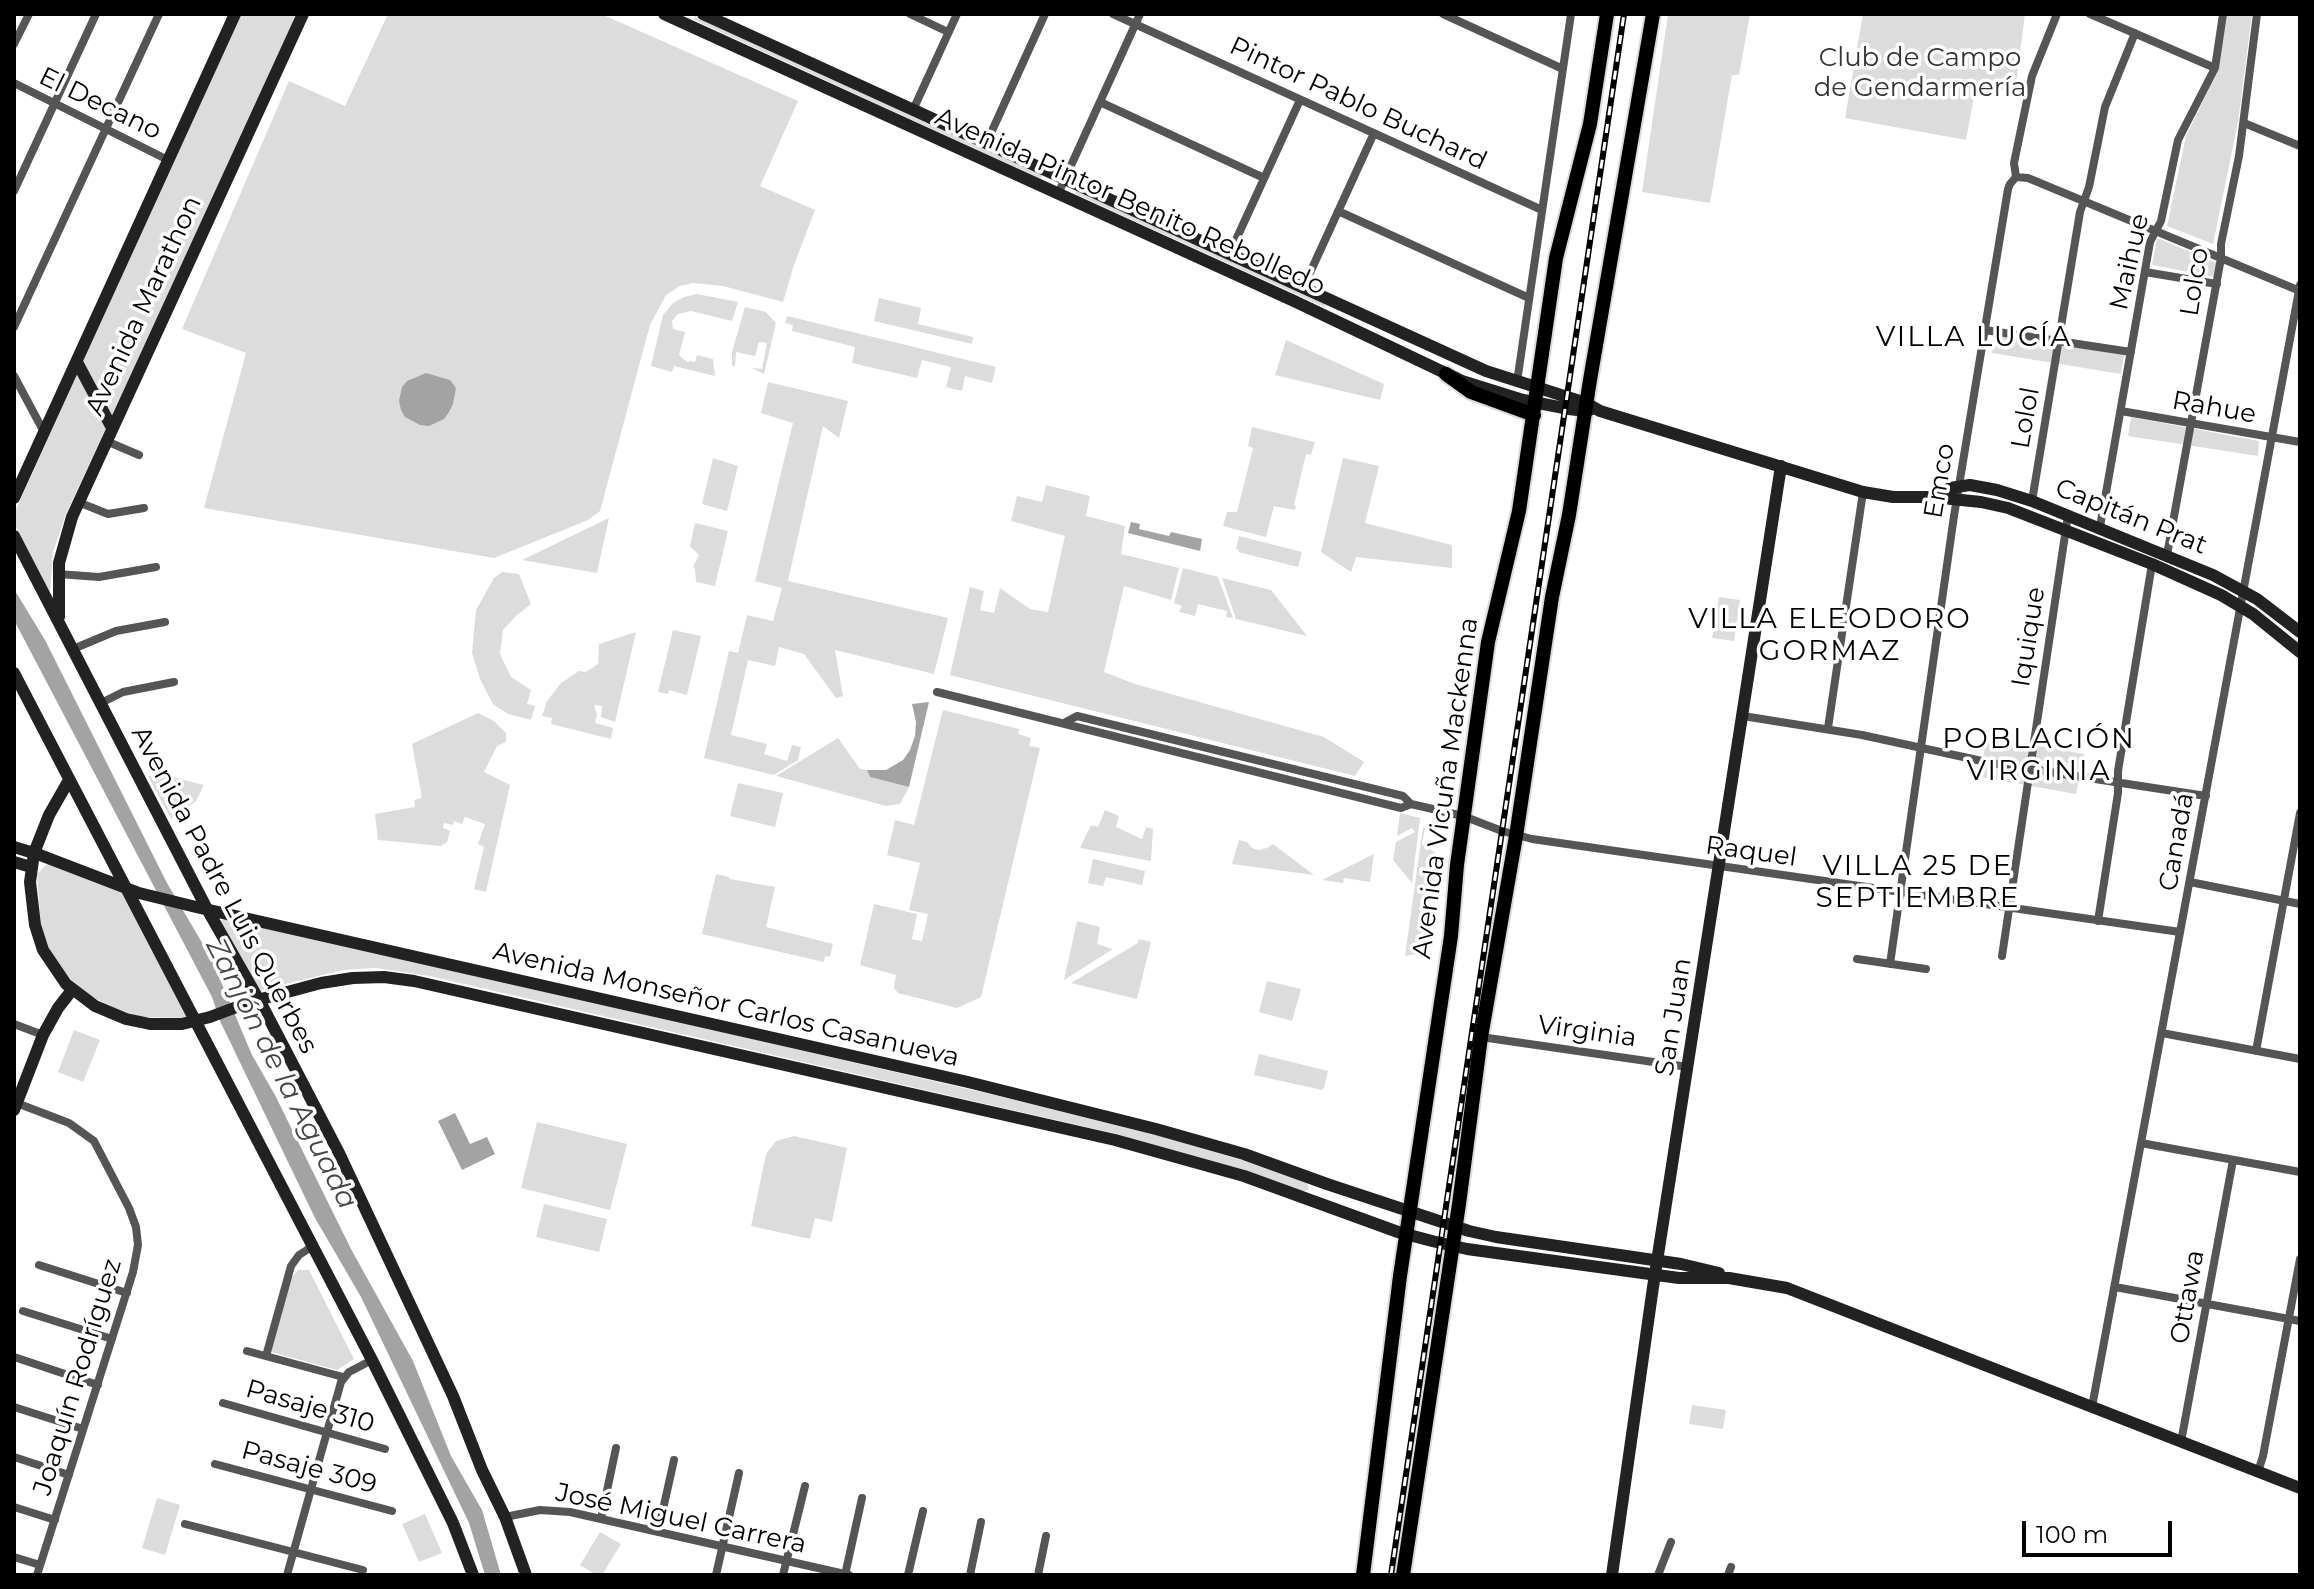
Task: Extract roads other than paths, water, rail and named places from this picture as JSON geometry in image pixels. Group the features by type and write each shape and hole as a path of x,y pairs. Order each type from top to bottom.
{"main road":[{"name":"Avenida Marathon","path":"15,494 235,14"},
{"name":"Avenida Marathon","path":"60,624 58,574 63,542 78,502 303,14"},
{"name":"Avenida Pintor Benito Rebolledo","path":"664,14 678,17 1446,374"},
{"name":"Avenida Pintor Benito Rebolledo","path":"703,14 1431,347 1517,382 1535,402 1588,407"},
{"name":"Avenida Vicuña Mackenna","path":"1363,1575 1413,1236 1410,1211 1451,936 1463,816 1488,642 1519,511 1558,250 1590,124 1607,14"},
{"path":"1403,1575 1481,1037 1516,836 1552,597 1588,407 1653,14"},
{"path":"1424,363 1431,347"},
{"path":"77,362 112,428"},
{"path":"1446,374 1471,392 1535,402"},
{"name":"Capitán Prat","path":"1588,407 1863,492 1995,505 2066,529 2152,564 2241,606 2300,652"},
{"name":"San Juan","path":"1612,1575 1781,466"},
{"name":"Capitán Prat","path":"1932,497 1960,486 1986,487 2032,501 2213,575 2243,591 2300,632"},
{"name":"Avenida Padre Luis Querbes","path":"14,536 201,908 258,999 339,1153 443,1373 482,1470 505,1517 526,1575"},
{"path":"14,673 372,1360 453,1523 473,1575"},
{"path":"15,1105 43,1035 72,990 48,958 39,939 30,897 34,853 49,815 69,780"},
{"name":"Avenida Monseñor Carlos Casanueva","path":"14,847 139,893 1122,1120 1231,1150 1496,1237 1658,1260 1729,1278"},
{"path":"14,862 31,867"},
{"name":"Avenida Monseñor Carlos Casanueva","path":"72,990 104,1011 139,1023 162,1025 196,1021 258,999 321,983 384,977 414,981 1115,1140 1244,1176 1413,1236 1452,1245 1679,1278 1729,1278"},
{"path":"1729,1278 1801,1293 2300,1488"}],"street":[{"path":"14,44 29,14"},
{"path":"14,191 96,14"},
{"path":"14,327 159,14"},
{"path":"910,14 948,32"},
{"path":"913,110 957,14"},
{"path":"986,144 1045,14"},
{"name":"Pintor Pablo Buchard","path":"1113,14 1542,210"},
{"path":"1058,194 1140,14"},
{"path":"1443,14 1563,69"},
{"path":"1517,382 1571,14"},
{"name":"Emco","path":"1890,964 1957,500 2008,189 2016,177 2014,163 2032,76 2057,14"},
{"path":"2090,14 2215,68"},
{"name":"Maihue","path":"2100,527 2150,242 2161,221 2178,140 2215,68 2223,14"},
{"name":"Lolco","path":"2167,555 2239,156 2257,14"},
{"name":"Lolol","path":"2032,501 2080,212 2089,187 2105,107 2135,33"},
{"name":"El Decano","path":"14,83 168,160"},
{"path":"1229,255 1300,100"},
{"path":"1100,102 1264,178"},
{"path":"2244,123 2300,146"},
{"path":"1303,288 1374,133"},
{"path":"2016,177 2024,176 2300,289"},
{"path":"1338,211 1529,298"},
{"path":"2145,272 2217,284"},
{"name":"Canadá","path":"2092,1407 2300,289"},
{"path":"1985,330 2131,352"},
{"path":"14,376 44,432"},
{"name":"Rahue","path":"2121,411 2300,442"},
{"path":"106,441 139,455"},
{"path":"1828,728 1863,492"},
{"path":"78,502 108,514 144,508"},
{"name":"Iquique","path":"2002,956 2068,515"},
{"path":"2098,921 2152,564"},
{"path":"58,574 99,577 156,567"},
{"path":"73,649 116,631 165,622"},
{"path":"99,704 120,693 174,682"},
{"name":"Raquel","path":"937,692 1064,723 1077,716 1403,796 1411,804 1463,816 1516,836 2180,932"},
{"path":"1743,716 1828,728 1976,761 2206,796"},
{"path":"2256,1051 2300,813"},
{"path":"2190,882 2300,904"},
{"path":"1857,959 1926,969"},
{"path":"14,1024 43,1035"},
{"path":"2162,1033 2300,1059"},
{"name":"Virginia","path":"1481,1037 1688,1067"},
{"name":"Joaquín Rodríguez","path":"15,1105 61,1119 94,1141 129,1208 136,1227 138,1252 38,1570"},
{"path":"2141,1143 2300,1172"},
{"name":"Ottawa","path":"2181,1442 2233,1160"},
{"path":"266,1356 291,1266 299,1255 313,1246"},
{"path":"2258,1472 2300,1259"},
{"path":"39,1265 127,1293"},
{"path":"2115,1287 2300,1321"},
{"path":"23,1311 112,1339"},
{"path":"247,1351 343,1377"},
{"path":"14,1357 98,1385"},
{"path":"287,1575 343,1377 372,1360"},
{"name":"Pasaje 310","path":"223,1403 385,1449"},
{"path":"14,1407 83,1429"},
{"path":"601,1519 616,1448"},
{"path":"14,1457 69,1475"},
{"path":"658,1532 674,1460"},
{"name":"Pasaje 309","path":"215,1464 392,1511"},
{"path":"716,1575 739,1473"},
{"path":"783,1575 805,1486"},
{"path":"846,1575 862,1498"},
{"path":"14,1507 55,1520"},
{"name":"José Miguel Carrera","path":"505,1517 552,1509 846,1575"},
{"path":"908,1575 923,1511"},
{"path":"970,1575 981,1522"},
{"path":"185,1524 363,1570"},
{"path":"1038,1575 1046,1536"},
{"path":"1658,1575 1671,1542"},
{"path":"14,1557 38,1570"}],"railway":[{"path":"1391,1575 1624,14"}],"district":[{"name":"VILLA LUCÍA","path":"1974,338"},
{"name":"VILLA ELEODORO GORMAZ","path":"1830,636"},
{"name":"POBLACIÓN VIRGINIA","path":"2039,756"},
{"name":"VILLA 25 DE SEPTIEMBRE","path":"1918,883"}],"park label":[{"name":"Club de Campo de Gendarmería","path":"1920,73"}],"water label":[{"name":"Zanjón de la Aguada","path":"281,1074"}]}
